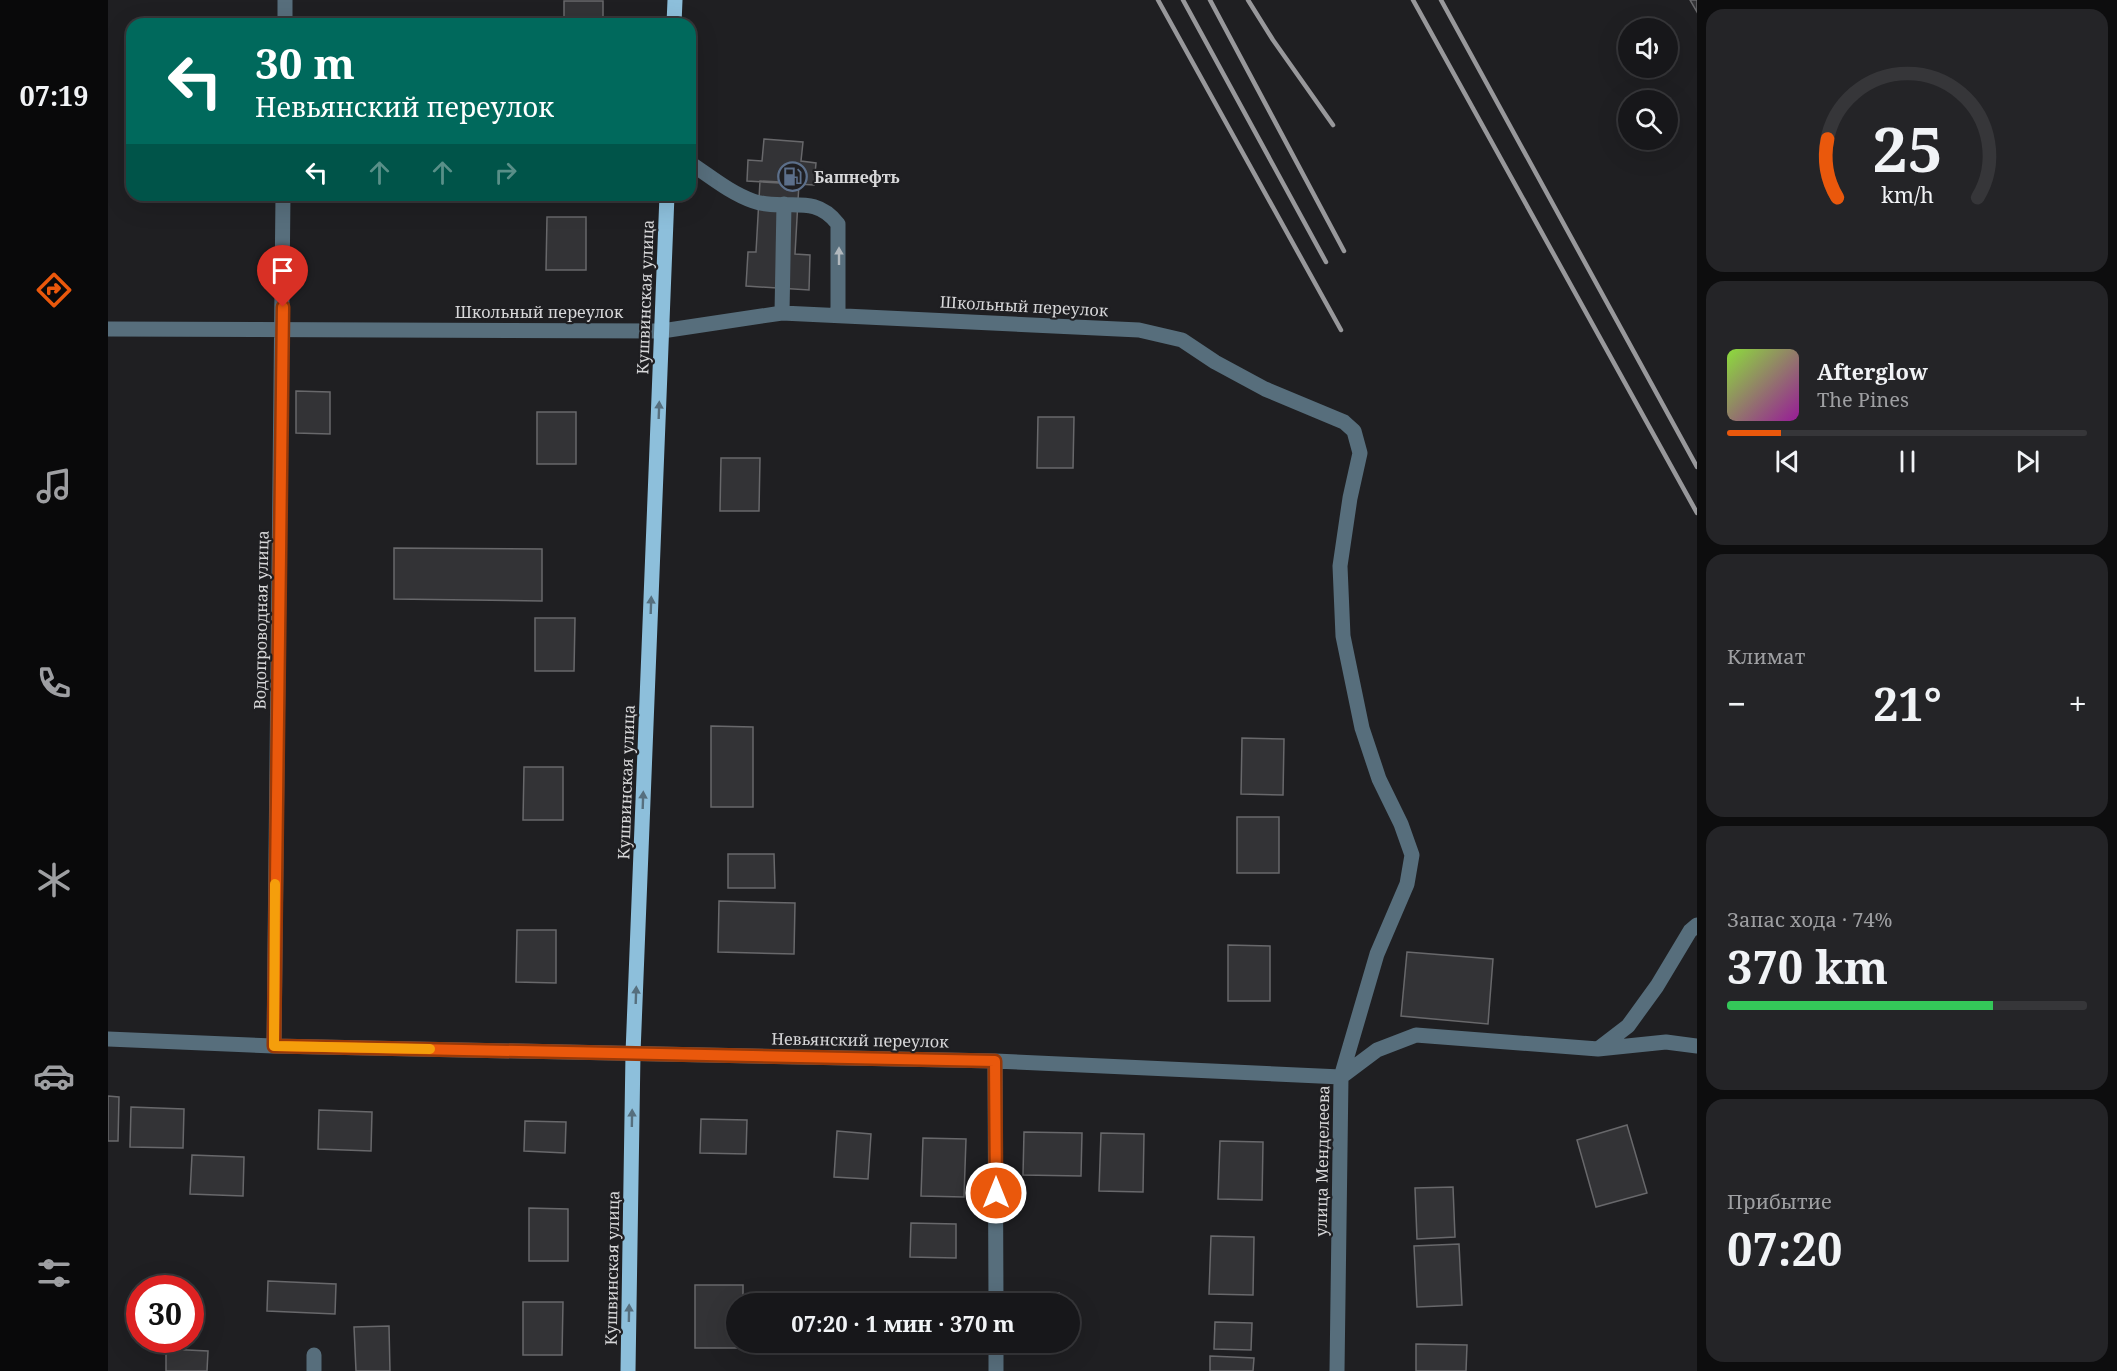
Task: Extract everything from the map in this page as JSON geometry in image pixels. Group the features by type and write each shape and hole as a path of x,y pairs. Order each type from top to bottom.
{"main road":[{"path":"674,18 675,0"},
{"name":"Кушвинская улица","path":"628,1371 633,1053 667,201"}],"street":[{"path":"285,0 285,18"},
{"path":"696,167 739,196 757,202 817,206 830,214 838,224 838,315"},
{"name":"Водопроводная улица","path":"274,1046 283,201"},
{"path":"782,313 784,204"},
{"name":"Школьный переулок","path":"108,329 662,331 782,313 1139,330 1182,340 1215,362 1265,389 1344,422 1354,431 1360,453 1350,498 1340,566 1343,636 1362,728 1379,779 1401,824 1412,855"},
{"name":"улица Менделеева","path":"1337,1371 1341,1077 1377,954 1407,884 1412,855"},
{"path":"1598,1049 1628,1026 1657,986 1690,931 1697,925"},
{"path":"1341,1077 1377,1050 1416,1035 1598,1049 1666,1042 1697,1046"},
{"name":"Невьянский переулок","path":"108,1039 274,1046 995,1061 1341,1077"},
{"path":"995,1061 996,1293"},
{"path":"996,1353 996,1371"},
{"path":"314,1355 314,1371"}],"building":[{"path":"1690,0 1697,0 1697,12"},
{"path":"564,1 603,1 603,18 564,18"},
{"path":"764,139 803,142 801,161 816,163 814,185 747,181 748,160 762,161"},
{"path":"760,181 799,183 795,254 810,255 809,290 746,286 748,252 756,252"},
{"path":"547,217 586,217 586,270 546,270"},
{"path":"296,391 330,392 330,434 296,433"},
{"path":"537,412 576,412 576,464 537,464"},
{"path":"1038,417 1074,417 1073,468 1037,468"},
{"path":"721,458 760,458 759,511 720,511"},
{"path":"394,548 542,549 542,601 394,599"},
{"path":"535,618 575,618 574,671 535,671"},
{"path":"711,726 753,727 753,807 711,807"},
{"path":"1242,738 1284,739 1283,795 1241,794"},
{"path":"524,767 563,767 563,820 523,820"},
{"path":"1237,817 1279,817 1279,873 1237,873"},
{"path":"728,854 774,854 775,888 728,888"},
{"path":"719,901 795,903 794,954 718,952"},
{"path":"517,930 556,930 556,983 516,982"},
{"path":"1228,945 1270,946 1270,1001 1228,1001"},
{"path":"1407,952 1493,959 1488,1024 1401,1016"},
{"path":"108,1096 119,1097 118,1141 108,1141"},
{"path":"131,1107 184,1109 183,1148 130,1147"},
{"path":"319,1110 372,1112 371,1151 318,1149"},
{"path":"701,1119 747,1120 746,1154 700,1153"},
{"path":"525,1121 566,1122 565,1153 524,1151"},
{"path":"1627,1125 1647,1193 1596,1207 1577,1140"},
{"path":"837,1131 871,1134 868,1179 834,1177"},
{"path":"1024,1132 1082,1133 1081,1176 1023,1175"},
{"path":"1101,1133 1144,1134 1143,1192 1099,1191"},
{"path":"923,1138 966,1139 964,1197 921,1196"},
{"path":"1220,1141 1263,1142 1262,1200 1218,1199"},
{"path":"192,1155 244,1157 243,1196 190,1194"},
{"path":"1453,1187 1455,1237 1417,1239 1415,1188"},
{"path":"529,1208 568,1209 568,1261 529,1261"},
{"path":"911,1223 956,1224 956,1258 910,1257"},
{"path":"1211,1236 1254,1237 1253,1295 1209,1294"},
{"path":"1459,1244 1462,1305 1417,1307 1414,1246"},
{"path":"268,1281 336,1284 335,1314 267,1311"},
{"path":"695,1285 743,1285 743,1293 726,1293 726,1348 695,1348"},
{"path":"523,1302 563,1302 562,1355 523,1355"},
{"path":"1215,1322 1252,1323 1251,1350 1214,1349"},
{"path":"389,1326 390,1371 356,1371 354,1327"},
{"path":"1416,1344 1467,1345 1466,1371 1416,1371"},
{"path":"204,1351 208,1351 207,1371 166,1371 166,1353 204,1353"},
{"path":"1210,1356 1254,1358 1253,1371 1210,1371"}],"railway":[{"path":"1158,0 1341,330"},
{"path":"1183,0 1326,262"},
{"path":"1210,0 1344,251"},
{"path":"1248,0 1273,40 1333,125"},
{"path":"1413,0 1697,513"},
{"path":"1441,0 1697,467"}],"slow traffic":[{"path":"275,884 274,1046 430,1049"}],"place":[{"name":"Башнефть","path":"793,177"}],"route":[{"path":"283,307 274,1046 995,1061 996,1193"}]}
